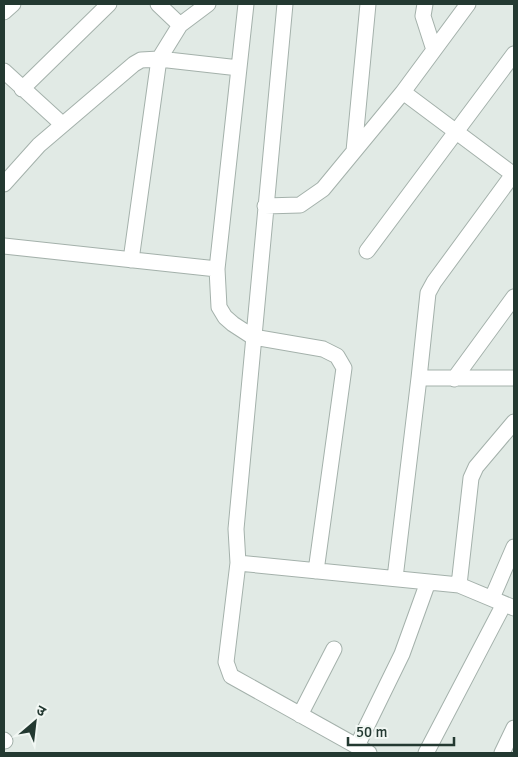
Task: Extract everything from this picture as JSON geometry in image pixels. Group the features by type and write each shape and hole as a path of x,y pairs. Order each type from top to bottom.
{"street":[{"path":"4,12 13,4"},
{"path":"22,89 109,4"},
{"path":"158,4 180,25"},
{"path":"131,260 159,59 180,25 208,4"},
{"path":"246,4 217,269 219,307 225,317 253,337 323,349 337,356 344,368 316,571"},
{"path":"285,4 236,529 238,563 226,662 231,676 363,750 402,654 428,582"},
{"path":"354,151 368,4"},
{"path":"425,4 422,16 434,50"},
{"path":"265,206 300,206 323,189 403,92 468,4"},
{"path":"367,251 514,54"},
{"path":"4,184 29,154 62,124 141,60 159,59 239,68"},
{"path":"4,71 62,124"},
{"path":"395,578 428,293 434,282 514,174 403,92"},
{"path":"4,246 217,269"},
{"path":"454,379 514,297"},
{"path":"419,378 514,378"},
{"path":"459,584 471,478 476,467 514,422"},
{"path":"426,753 504,604 514,547"},
{"path":"238,563 459,584 504,604"},
{"path":"300,715 334,649"},
{"path":"502,753 514,728"}]}
